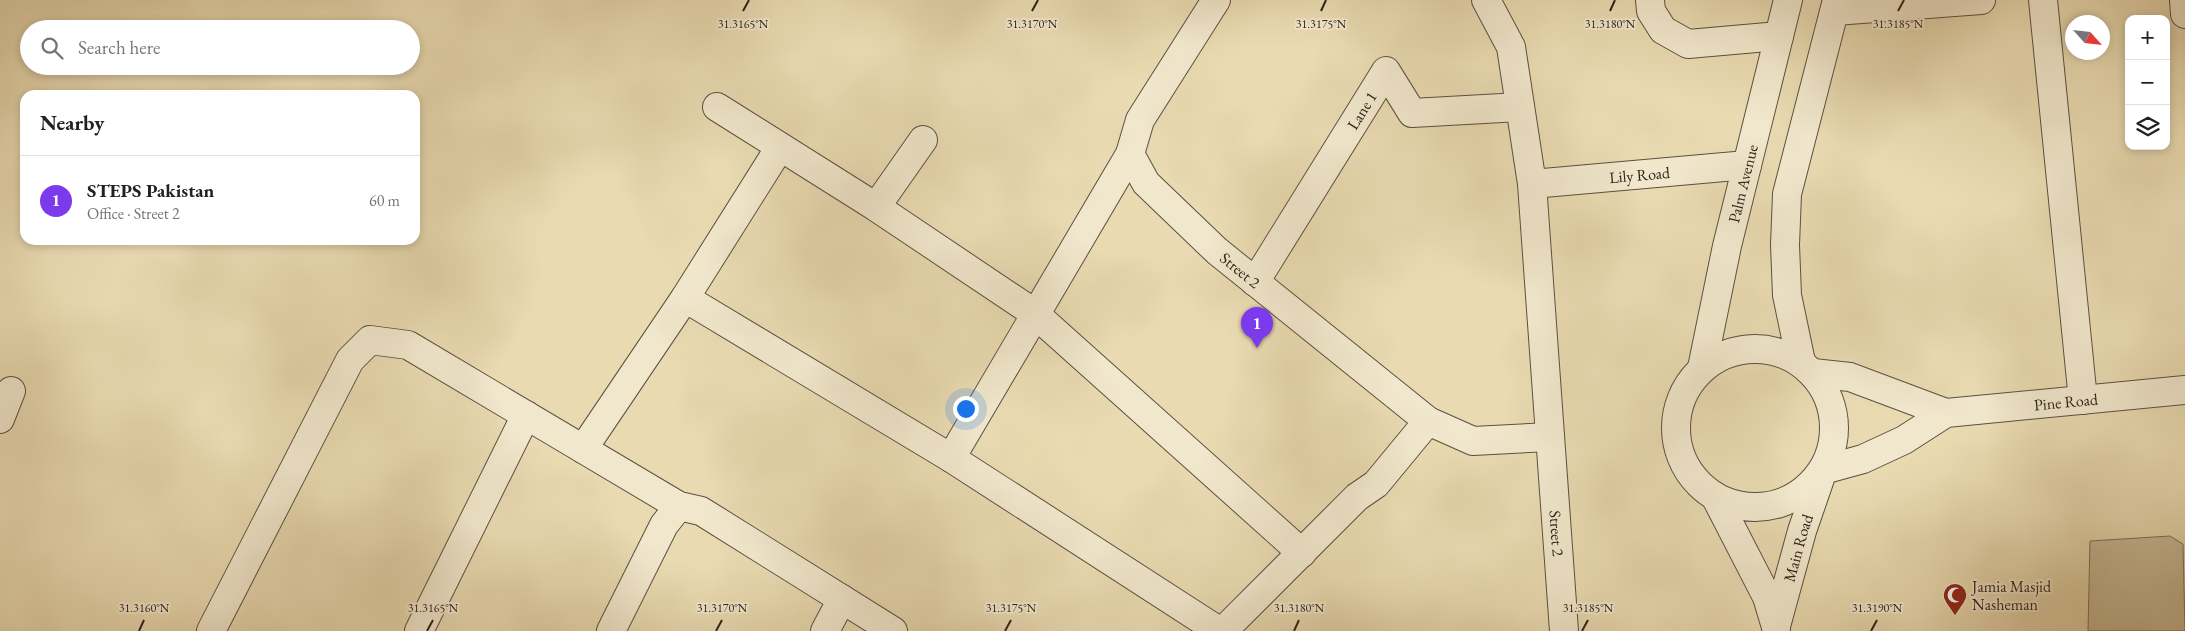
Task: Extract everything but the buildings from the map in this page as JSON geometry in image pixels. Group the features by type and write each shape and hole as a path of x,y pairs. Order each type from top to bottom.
{"street":[{"path":"951,458 1034,313 1130,154 1140,120 1216,0"},
{"name":"Street 2","path":"1486,0 1511,47 1532,184 1564,631"},
{"path":"1650,0 1651,11 1663,30 1688,44 1779,36"},
{"name":"Palm Avenue","path":"1702,368 1727,246 1788,0"},
{"path":"1806,368 1787,295 1785,245 1787,194 1836,6 1981,0"},
{"path":"2043,0 2083,400"},
{"path":"2184,0 2185,14"},
{"name":"Lane 1","path":"1255,282 1386,71 1412,113 1520,107"},
{"path":"717,107 876,207 1034,313 1302,553"},
{"path":"876,207 923,140"},
{"path":"583,449 685,298 780,147"},
{"name":"Street 2","path":"1130,154 1146,183 1217,251 1428,421 1473,441 1550,437"},
{"name":"Lily Road","path":"1532,184 1747,165"},
{"path":"685,298 951,458 1219,631"},
{"path":"212,631 350,360 370,340 408,345 679,506 700,511 893,631"},
{"path":"1750,348 1777,351 1806,368 1822,383 1834,411 1834,442 1823,470 1802,493 1776,506 1745,508 1716,498 1693,479 1679,452 1675,422 1683,392 1702,368 1724,354 1750,348"},
{"name":"Pine Road","path":"1806,368 1850,377 1946,413 2185,390"},
{"path":"0,419 11,391"},
{"name":"Pine Road","path":"1823,470 1864,459 1904,440 1946,413"},
{"path":"419,631 526,415"},
{"path":"1224,631 1357,497 1376,484 1428,421"},
{"name":"Main Road","path":"1776,629 1802,531 1823,470"},
{"name":"Main Road","path":"1716,498 1767,596 1776,629"},
{"path":"611,631 664,525 679,506"},
{"path":"826,631 842,599"}],"shaded area":[{"path":"2170,536 2183,544 2185,631 2088,631 2090,541"}],"place":[{"name":"STEPS Pakistan","path":"1257,348"},
{"name":"Jamia Masjid Nasheman","path":"1955,616"}]}
